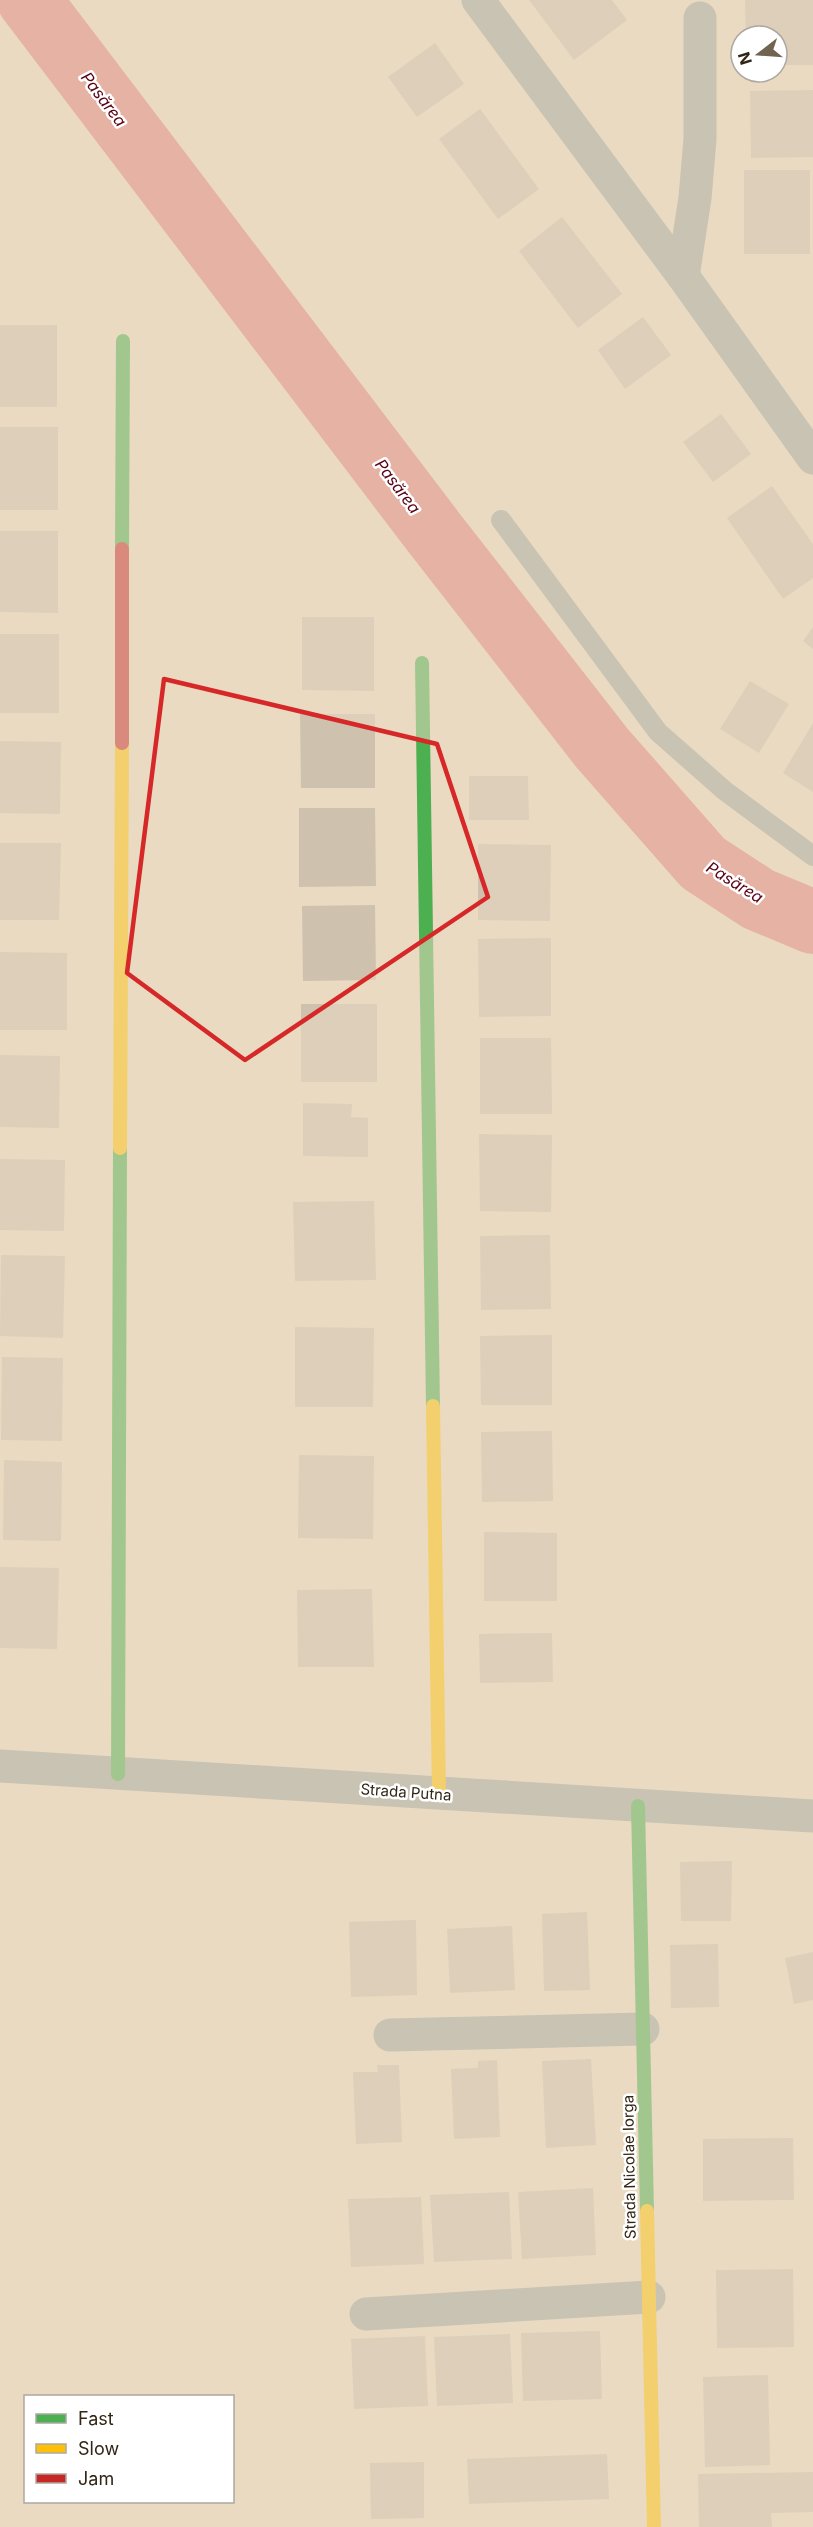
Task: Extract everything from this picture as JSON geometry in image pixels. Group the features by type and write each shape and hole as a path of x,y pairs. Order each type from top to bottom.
{"street":[{"path":"478,0 683,276 813,458"},
{"path":"683,276 695,198 700,139 700,18"},
{"path":"118,1774 123,341"},
{"path":"422,663 440,1794"},
{"name":"Strada Putna","path":"0,1766 813,1816"},
{"name":"Strada Nicolae Iorga","path":"638,1806 654,2527"},
{"path":"390,2035 643,2029"},
{"path":"366,2314 649,2297"}],"lane":[{"path":"501,520 658,732 725,791 813,856"}],"highlighted area":[{"path":"164,679 437,744 488,897 245,1060 127,973"}],"building":[{"path":"529,0 612,0 627,20 574,60"},
{"path":"745,0 813,0 813,65 789,65 789,24 746,24"},
{"path":"435,43 464,84 417,117 388,77"},
{"path":"813,90 813,157 751,158 750,91"},
{"path":"480,109 539,189 498,219 439,139"},
{"path":"744,170 810,170 810,254 744,254"},
{"path":"562,217 622,294 578,328 519,251"},
{"path":"643,317 671,355 625,389 598,350"},
{"path":"0,325 57,325 57,407 0,407"},
{"path":"721,414 751,454 713,482 683,442"},
{"path":"0,427 58,427 58,510 0,510"},
{"path":"772,486 813,544 813,578 783,599 727,518"},
{"path":"0,531 58,531 58,613 0,612"},
{"path":"302,617 374,617 374,691 302,690"},
{"path":"813,627 813,649 803,641"},
{"path":"0,634 59,634 59,713 0,713"},
{"path":"750,681 789,704 759,753 720,729"},
{"path":"300,714 375,714 375,788 301,788"},
{"path":"813,723 813,792 783,773"},
{"path":"0,741 61,742 60,814 0,813"},
{"path":"469,776 528,776 529,820 469,820"},
{"path":"299,808 375,808 376,886 299,887"},
{"path":"0,843 61,843 59,920 0,920"},
{"path":"478,844 551,845 550,921 478,920"},
{"path":"375,905 376,980 303,981 302,906"},
{"path":"551,938 551,1016 479,1017 478,939"},
{"path":"0,952 67,953 67,1030 0,1030"},
{"path":"301,1004 377,1004 377,1082 301,1082"},
{"path":"480,1038 551,1038 552,1114 480,1114"},
{"path":"0,1055 60,1056 59,1128 0,1127"},
{"path":"303,1103 352,1104 351,1117 368,1118 368,1157 303,1156"},
{"path":"479,1134 552,1135 551,1212 480,1211"},
{"path":"0,1159 65,1160 64,1231 0,1230"},
{"path":"374,1201 376,1280 295,1281 293,1202"},
{"path":"550,1235 551,1309 481,1310 480,1236"},
{"path":"1,1255 65,1256 63,1338 0,1336"},
{"path":"295,1327 374,1328 373,1407 295,1407"},
{"path":"552,1335 552,1405 481,1405 480,1336"},
{"path":"2,1357 63,1358 62,1441 1,1440"},
{"path":"552,1431 553,1501 482,1502 481,1432"},
{"path":"299,1455 374,1456 373,1539 298,1538"},
{"path":"4,1460 62,1462 61,1541 3,1540"},
{"path":"484,1532 557,1533 557,1601 484,1601"},
{"path":"0,1567 59,1568 57,1649 0,1648"},
{"path":"372,1589 374,1667 298,1667 297,1590"},
{"path":"552,1633 553,1682 480,1683 479,1634"},
{"path":"732,1861 731,1921 681,1921 680,1862"},
{"path":"587,1912 590,1990 544,1991 542,1914"},
{"path":"416,1920 417,1995 351,1997 349,1922"},
{"path":"512,1926 515,1990 450,1993 447,1929"},
{"path":"718,1944 719,2007 671,2008 670,1945"},
{"path":"813,1952 813,2000 794,2004 785,1958"},
{"path":"591,2059 596,2145 546,2148 542,2061"},
{"path":"497,2060 500,2137 454,2139 451,2069 478,2068 478,2061"},
{"path":"377,2065 399,2065 402,2142 356,2144 353,2072 378,2072"},
{"path":"793,2138 794,2200 703,2201 703,2139"},
{"path":"593,2188 596,2255 522,2259 518,2192"},
{"path":"509,2192 512,2259 434,2262 430,2195"},
{"path":"421,2197 424,2264 351,2267 348,2199"},
{"path":"793,2269 794,2347 717,2348 716,2270"},
{"path":"600,2331 602,2399 523,2401 521,2333"},
{"path":"510,2334 513,2403 437,2406 434,2337"},
{"path":"425,2336 428,2406 354,2409 351,2339"},
{"path":"768,2375 770,2465 705,2467 703,2377"},
{"path":"607,2454 609,2499 469,2504 467,2459"},
{"path":"424,2462 424,2518 371,2519 370,2463"},
{"path":"813,2472 813,2512 771,2513 772,2527 699,2527 698,2474"}],"waterway":[{"name":"Pasărea","path":"29,0 435,534 602,748 703,863 758,899 813,922"}],"traffic: fast":[{"path":"122,549 123,341"},
{"path":"422,663 433,1406"},
{"path":"118,1774 120,1148"},
{"path":"638,1806 647,2211"}],"traffic: slow":[{"path":"120,1148 122,743"},
{"path":"433,1406 439,1794"},
{"path":"647,2211 654,2527"}],"traffic: jam":[{"path":"122,549 122,743"}]}
